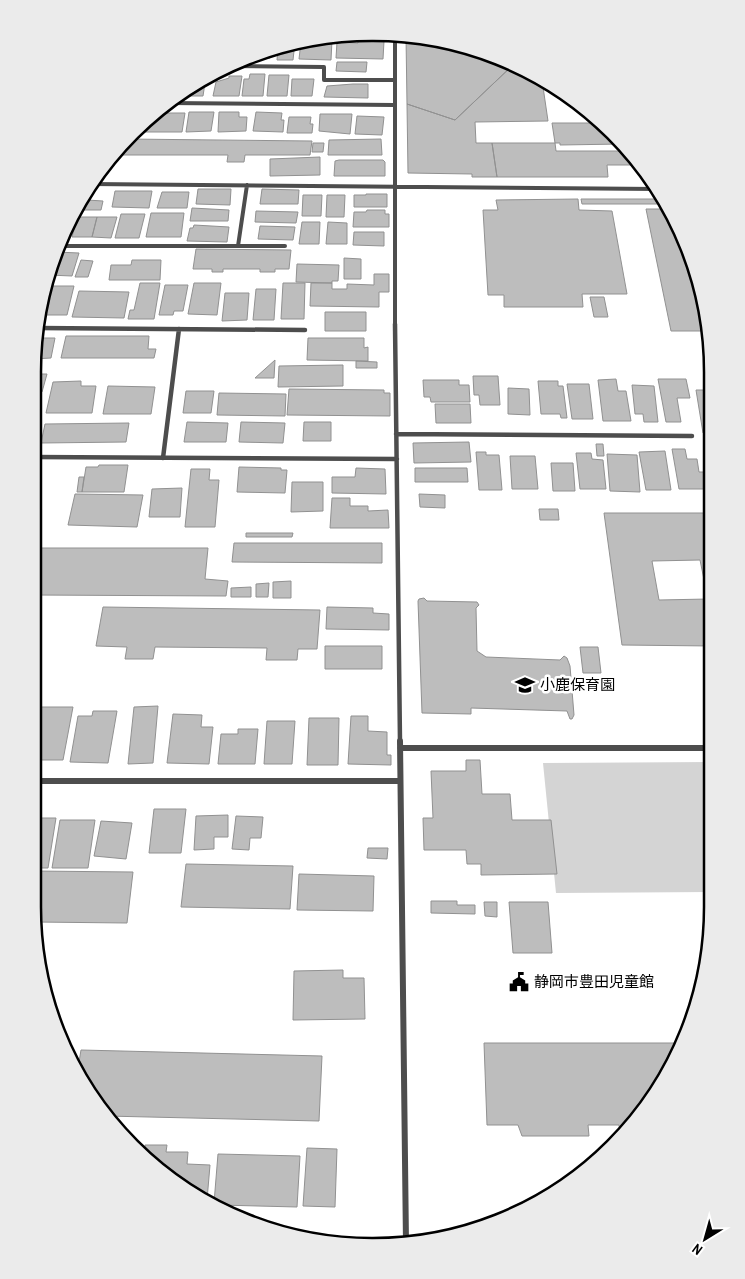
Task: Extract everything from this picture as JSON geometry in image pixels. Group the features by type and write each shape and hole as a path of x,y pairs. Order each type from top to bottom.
{"street":[{"path":"395,42 396,434 406,1236"},
{"path":"246,66 324,66 324,80 394,80"},
{"path":"180,103 394,106"},
{"path":"100,184 649,189"},
{"path":"238,246 247,185"},
{"path":"66,246 285,246"},
{"path":"44,328 305,330"},
{"path":"163,458 179,329"},
{"path":"396,434 692,436"},
{"path":"41,457 397,460"},
{"path":"400,748 704,748"},
{"path":"41,781 400,781"}],"shaded area":[{"path":"704,762 704,892 556,893 543,763"}],"building":[{"path":"384,42 383,59 336,58 337,43"},
{"path":"406,43 458,53 508,70 455,120 407,104"},
{"path":"332,44 331,60 299,59 300,50"},
{"path":"294,51 293,60 277,60 277,56"},
{"path":"337,62 367,62 366,72 336,71"},
{"path":"508,70 543,89 548,121 475,122 476,143 492,143 497,177 472,177 472,174 408,173 407,104 455,120"},
{"path":"250,74 265,74 263,96 242,96 244,79 249,79"},
{"path":"269,75 289,75 287,96 267,96"},
{"path":"229,76 242,76 239,96 213,96 216,82 229,78"},
{"path":"292,79 314,79 312,96 291,96"},
{"path":"368,84 368,98 324,97 327,86"},
{"path":"204,88 203,96 190,96"},
{"path":"189,112 214,112 211,131 186,132"},
{"path":"219,112 239,112 239,117 247,117 246,131 218,132"},
{"path":"256,112 282,113 281,120 284,120 283,132 253,131"},
{"path":"167,113 185,113 182,132 144,132"},
{"path":"320,114 352,114 350,134 319,131"},
{"path":"357,116 384,117 382,135 355,134"},
{"path":"289,117 311,117 310,124 313,124 312,133 287,133"},
{"path":"552,123 591,123 613,144 560,145 560,143 555,143"},
{"path":"137,139 312,141 310,155 245,155 244,162 227,162 228,155 122,155"},
{"path":"381,139 382,155 328,155 329,140"},
{"path":"313,143 324,143 323,152 312,152"},
{"path":"492,143 555,143 556,151 619,151 630,165 607,165 608,177 497,177"},
{"path":"320,157 320,175 270,176 270,159"},
{"path":"383,160 385,162 385,176 334,176 335,161"},
{"path":"198,189 231,189 230,205 196,204"},
{"path":"262,189 299,190 298,204 260,204"},
{"path":"115,191 152,191 149,208 112,207"},
{"path":"162,192 189,192 187,208 157,208"},
{"path":"387,194 387,207 354,207 354,195"},
{"path":"303,195 322,195 321,216 302,216"},
{"path":"327,195 345,195 344,217 326,217"},
{"path":"578,199 579,210 612,211 627,294 582,294 583,307 504,307 504,295 488,295 483,210 498,210 496,200"},
{"path":"581,199 654,199 657,204 582,204"},
{"path":"90,200 103,201 101,210 84,210"},
{"path":"192,208 229,210 228,221 190,221"},
{"path":"646,209 660,209 670,226 686,266 701,331 671,331"},
{"path":"367,210 385,210 385,214 389,214 389,227 353,227 354,212 366,212"},
{"path":"256,211 298,212 296,223 255,222"},
{"path":"151,213 184,213 181,237 146,237"},
{"path":"121,214 145,214 139,238 115,238"},
{"path":"80,217 97,217 92,237 72,237"},
{"path":"97,217 117,217 111,238 92,237"},
{"path":"302,222 320,222 319,244 299,244"},
{"path":"328,222 347,223 347,244 326,244"},
{"path":"194,225 229,227 227,242 187,241 190,228 193,228"},
{"path":"260,226 295,227 293,240 258,239"},
{"path":"354,232 384,232 384,246 353,245"},
{"path":"196,249 291,250 289,269 275,269 275,272 260,272 260,269 223,269 223,272 212,272 212,269 193,269"},
{"path":"64,252 79,253 72,276 56,275"},
{"path":"344,258 361,259 361,279 344,279"},
{"path":"81,260 93,261 88,277 75,277"},
{"path":"132,260 161,260 160,280 109,280 111,265 131,265"},
{"path":"297,264 339,265 338,281 332,281 332,283 296,282"},
{"path":"374,274 389,274 389,292 379,292 379,307 310,306 311,283 332,283 332,289 347,289 347,284 374,285"},
{"path":"140,283 160,283 154,319 128,319 130,310 134,310"},
{"path":"194,283 221,283 217,315 188,314"},
{"path":"283,283 305,283 304,319 281,319"},
{"path":"165,285 188,285 183,311 174,311 173,315 159,315"},
{"path":"53,286 74,286 67,315 47,315"},
{"path":"256,289 276,289 274,320 253,320"},
{"path":"79,291 129,292 124,318 72,317"},
{"path":"225,293 249,293 247,320 222,321"},
{"path":"590,297 604,297 608,317 594,317"},
{"path":"325,312 366,312 366,331 325,331"},
{"path":"66,336 149,336 148,349 156,349 154,358 61,358"},
{"path":"43,338 55,338 51,358 42,359"},
{"path":"308,338 364,338 364,348 368,347 368,361 307,360"},
{"path":"275,360 274,378 255,378"},
{"path":"356,361 377,362 377,368 356,368"},
{"path":"343,365 343,386 278,387 279,366"},
{"path":"41,374 47,374 42,392"},
{"path":"473,376 498,376 500,405 480,405 479,395 474,395"},
{"path":"616,379 618,391 626,391 631,421 603,421 598,380"},
{"path":"658,379 686,379 690,398 677,398 681,422 666,422"},
{"path":"423,380 459,380 459,385 469,385 470,402 431,402 430,397 424,397"},
{"path":"81,381 81,386 96,386 92,413 46,413 53,382"},
{"path":"538,381 558,381 558,386 563,386 567,418 561,418 560,414 541,414"},
{"path":"567,384 589,384 593,419 572,419"},
{"path":"632,385 654,386 658,422 644,422 643,414 635,414"},
{"path":"108,386 155,387 151,414 103,414"},
{"path":"508,388 529,389 530,415 508,414"},
{"path":"289,389 384,390 384,393 390,393 390,416 287,415"},
{"path":"696,390 704,390 703,433"},
{"path":"186,391 214,391 211,413 183,413"},
{"path":"219,393 286,394 285,416 217,415"},
{"path":"435,404 470,404 471,423 436,423"},
{"path":"187,422 228,423 226,442 184,442"},
{"path":"241,422 285,423 283,443 239,442"},
{"path":"304,422 331,422 331,441 303,441"},
{"path":"129,423 126,442 41,443 45,424"},
{"path":"469,442 471,462 414,463 413,443"},
{"path":"596,444 603,444 604,456 597,456"},
{"path":"672,449 685,449 687,459 697,459 699,472 704,472 704,489 679,489"},
{"path":"665,451 671,490 646,490 639,452"},
{"path":"476,452 486,452 486,455 499,455 502,490 479,490"},
{"path":"576,453 591,453 592,459 603,460 606,489 580,489"},
{"path":"607,454 637,455 640,492 610,491"},
{"path":"510,456 535,456 538,489 512,489"},
{"path":"551,463 573,463 575,491 553,491"},
{"path":"99,465 128,465 124,492 82,492 86,467 98,467"},
{"path":"239,467 281,468 281,470 287,470 285,493 237,492"},
{"path":"356,468 385,469 386,494 332,493 332,477 355,477"},
{"path":"415,468 467,468 468,482 415,482"},
{"path":"191,469 210,469 209,480 219,480 215,527 185,527"},
{"path":"79,477 84,477 82,492 77,492"},
{"path":"292,482 323,482 323,511 291,512"},
{"path":"182,488 180,517 149,517 152,489"},
{"path":"75,494 143,495 137,527 68,525"},
{"path":"419,494 445,495 445,508 420,507"},
{"path":"332,498 350,498 350,506 368,506 368,511 388,510 389,528 330,528"},
{"path":"539,509 558,509 559,520 540,520"},
{"path":"604,513 704,513 704,580 700,560 652,561 659,600 704,599 704,646 622,645"},
{"path":"246,533 293,533 292,537 246,537"},
{"path":"234,543 382,543 382,563 232,562"},
{"path":"41,548 208,548 205,579 228,581 226,596 41,595"},
{"path":"291,581 291,598 273,598 273,582"},
{"path":"269,583 268,597 256,597 256,584"},
{"path":"251,587 251,597 231,597 231,588"},
{"path":"424,598 427,601 477,602 479,605 476,608 477,651 486,657 560,660 564,656 567,658 570,666 574,715 572,719 570,719 567,711 471,708 471,714 422,713 418,601"},
{"path":"103,607 320,610 317,649 298,649 297,660 266,660 267,648 155,647 153,659 125,659 127,647 96,646"},
{"path":"327,607 373,608 373,613 389,614 389,630 326,629"},
{"path":"325,646 382,646 382,669 325,669"},
{"path":"580,647 598,647 601,673 583,673"},
{"path":"158,706 153,763 128,764 134,707"},
{"path":"41,707 73,707 63,760 41,760"},
{"path":"93,711 117,711 108,763 70,762 78,716 92,716"},
{"path":"173,714 202,715 201,727 213,727 209,764 167,763"},
{"path":"351,716 368,716 368,731 387,732 387,755 391,755 391,765 348,764"},
{"path":"309,718 339,718 338,765 307,765"},
{"path":"267,721 295,721 292,764 264,764"},
{"path":"238,729 258,729 255,764 218,764 221,734 238,734"},
{"path":"466,760 480,760 482,794 510,794 512,820 551,820 557,874 481,875 481,864 467,864 466,850 424,850 423,818 433,818 431,771 466,771"},
{"path":"154,809 186,809 181,853 149,853"},
{"path":"228,815 228,837 214,837 214,849 194,850 196,816"},
{"path":"236,816 263,817 261,838 250,838 249,850 232,849"},
{"path":"41,818 56,818 48,868 41,868"},
{"path":"60,820 95,820 88,868 52,868"},
{"path":"101,821 132,823 126,859 94,856"},
{"path":"368,848 388,848 387,859 367,858"},
{"path":"186,864 293,866 290,909 181,907"},
{"path":"41,871 133,872 127,923 42,922"},
{"path":"299,874 374,876 373,911 297,910"},
{"path":"431,901 457,901 457,905 475,905 475,914 431,913"},
{"path":"484,902 497,902 497,917 485,916"},
{"path":"509,902 548,902 552,953 513,953"},
{"path":"343,970 343,978 364,978 365,1019 293,1020 294,971"},
{"path":"484,1043 674,1043 648,1091 619,1128 619,1125 588,1125 589,1136 522,1136 518,1125 487,1125"},
{"path":"81,1050 322,1056 319,1121 116,1116 97,1091 79,1060"},
{"path":"145,1145 167,1145 166,1152 188,1152 187,1164 210,1165 208,1193 188,1182 145,1148"},
{"path":"307,1148 337,1149 335,1207 303,1206"},
{"path":"218,1154 300,1156 297,1207 229,1205 214,1197"}],"place":[{"name":"小鹿保育園","path":"525,685"},
{"name":"静岡市豊田児童館","path":"519,982"}]}
